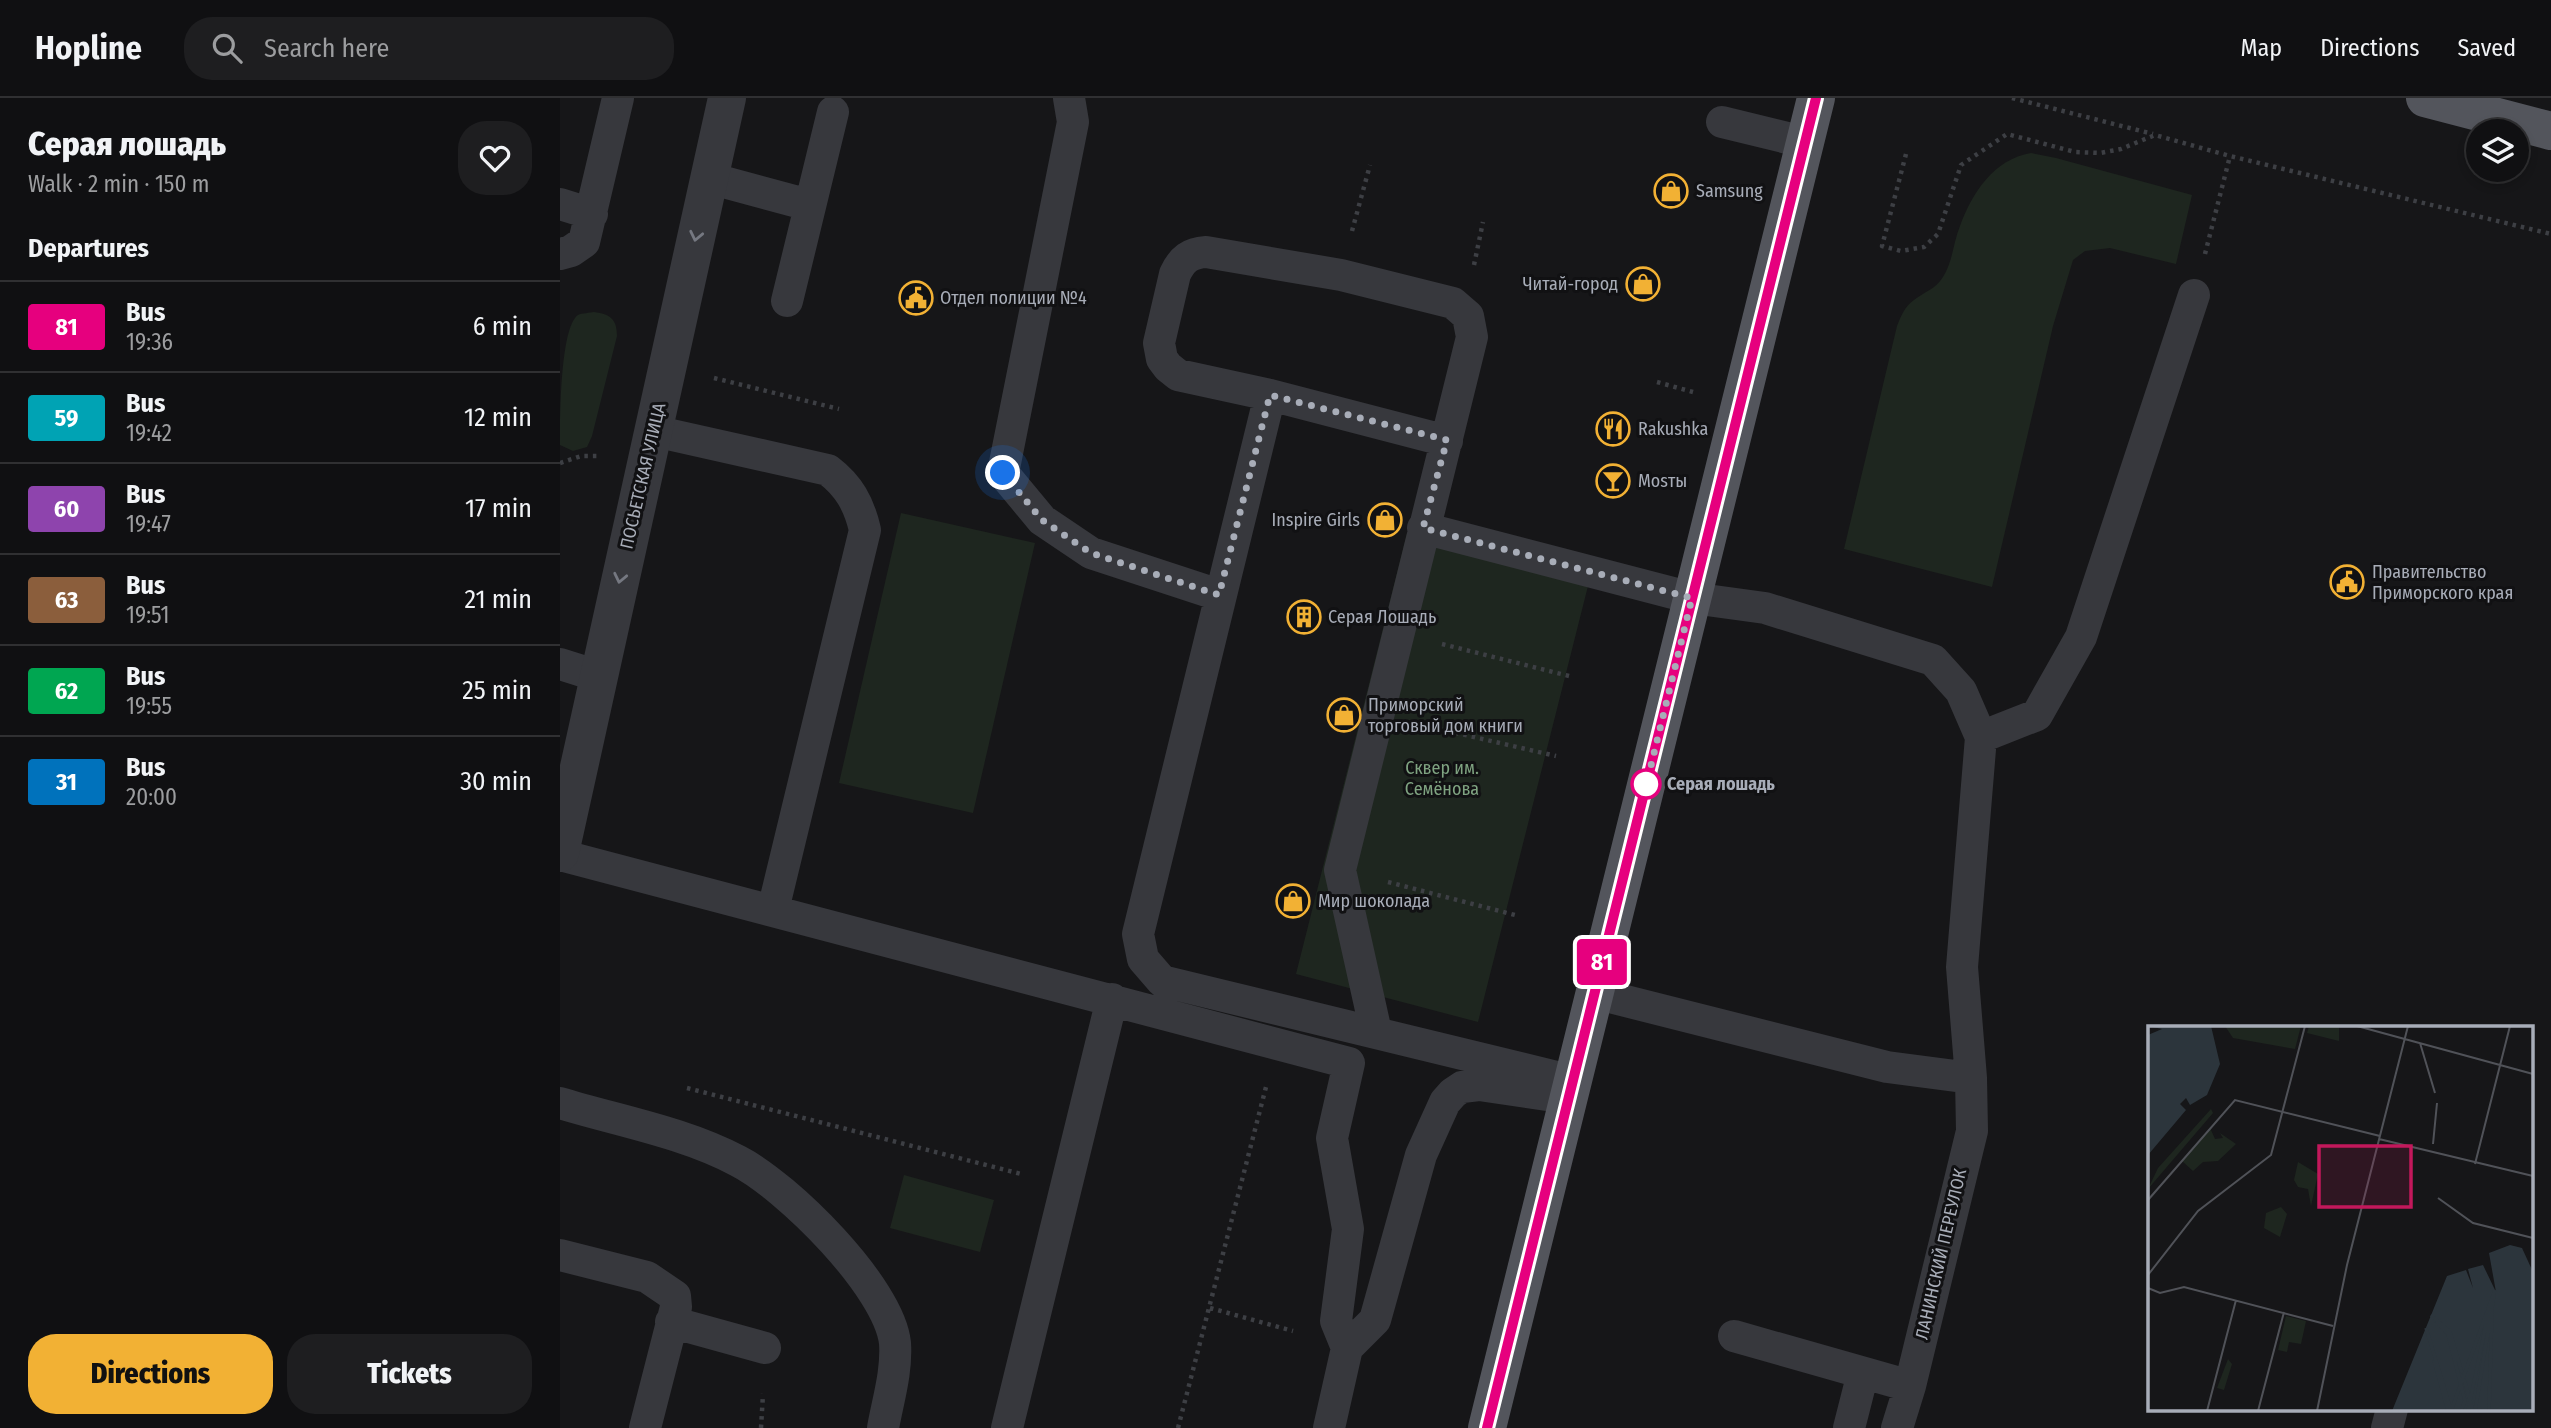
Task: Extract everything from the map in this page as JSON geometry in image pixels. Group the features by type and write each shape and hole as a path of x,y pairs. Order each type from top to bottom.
{"main road":[{"path":"1488,1428 1816,98"},
{"path":"2425,98 2486,106 2551,131"}],"street":[{"name":"ПОСЬЕТСКАЯ УЛИЦА","path":"560,854 727,98"}],"lane":[{"path":"560,254 571,251 584,242 618,98"},
{"path":"1069,98 1073,122 1003,473 1042,520 1091,553 1219,595"},
{"path":"787,301 833,112"},
{"path":"1722,122 1804,142"},
{"path":"709,178 810,205"},
{"path":"560,204 592,214"},
{"path":"1376,1032 1340,870 1423,528 1447,440 1472,337 1468,316 1453,303 1341,275 1206,252 1194,253 1179,265 1159,343 1162,359 1178,374 1447,440"},
{"path":"1423,528 1692,598 1765,608 1933,660 1961,691 1981,737 2037,715 2081,637 2194,295"},
{"path":"1270,395 1138,934 1143,959 1162,981 1376,1032 1571,1090"},
{"path":"654,431 828,470 852,494 865,530 773,910"},
{"path":"560,664 598,676"},
{"name":"ЛАНИНСКИЙ ПЕРЕУЛОК","path":"1897,1428 1910,1386 1972,1131 1971,1078 1962,967 1981,737"},
{"path":"560,854 1349,1063 1332,1138 1348,1228 1336,1321 1347,1348"},
{"path":"1594,993 1887,1067 1971,1078"},
{"path":"1007,1428 1112,999"},
{"path":"1329,1428 1347,1348 1375,1320 1421,1155 1445,1102 1462,1087 1479,1084 1571,1090"},
{"path":"560,1103 695,1142 740,1162 782,1193 843,1249 868,1282 889,1323 895,1342 894,1374 883,1428"},
{"path":"560,1255 647,1277 675,1296 676,1307 645,1428"},
{"path":"671,1322 765,1348"},
{"path":"1734,1336 1910,1386"},
{"path":"1849,1428 1863,1373"},
{"path":"2387,1428 2392,1410"}],"path":[{"path":"2012,98 2230,156 2551,234"},
{"path":"1906,154 1882,246 1902,251 1924,247 1938,234 1961,166 2007,134 2075,152 2100,153 2121,149 2155,135"},
{"path":"2204,260 2230,156"},
{"path":"1341,275 1370,164"},
{"path":"706,376 839,409"},
{"path":"1397,633 1573,677"},
{"path":"1377,715 1556,757"},
{"path":"1340,870 1516,915"},
{"path":"1178,1428 1266,1087 1266,1076"},
{"path":"678,1085 1027,1175"},
{"path":"1210,1308 1303,1334"}],"green space":[{"path":"2031,153 2192,195 2176,264 2110,248 2085,251 2073,260 2053,326 1992,587 1844,549 1897,326 1902,315 1911,302 1943,277 1965,214 1986,179 2006,162"},
{"path":"594,312 612,318 617,336 592,436 587,447 573,451 560,445 564,355 572,323 578,315"},
{"path":"901,513 1035,543 973,813 839,783"},
{"name":"Сквер им. Семёнова","path":"1407,533 1589,582 1478,1022 1296,974"},
{"path":"904,1175 994,1200 980,1252 890,1228"}],"bus line":[{"name":"81","path":"1487,1428 1816,98"}],"place":[{"name":"Samsung","path":"1671,191"},
{"name":"Читай-город","path":"1643,284"},
{"name":"Отдел полиции №4","path":"916,298"},
{"name":"Rakushka","path":"1613,429"},
{"name":"Mosты","path":"1613,481"},
{"name":"Inspire Girls","path":"1385,520"},
{"name":"Правительство Приморского края","path":"2347,582"},
{"name":"Серая Лошадь","path":"1304,617"},
{"name":"Приморский торговый дом книги","path":"1344,715"},
{"name":"Серая лошадь","path":"1646,784"},
{"name":"Мир шоколада","path":"1293,901"}],"route":[{"path":"1003,473 1042,520 1091,553 1219,595 1270,395 1447,440 1423,528 1692,598 1644,794 1646,784"}]}
